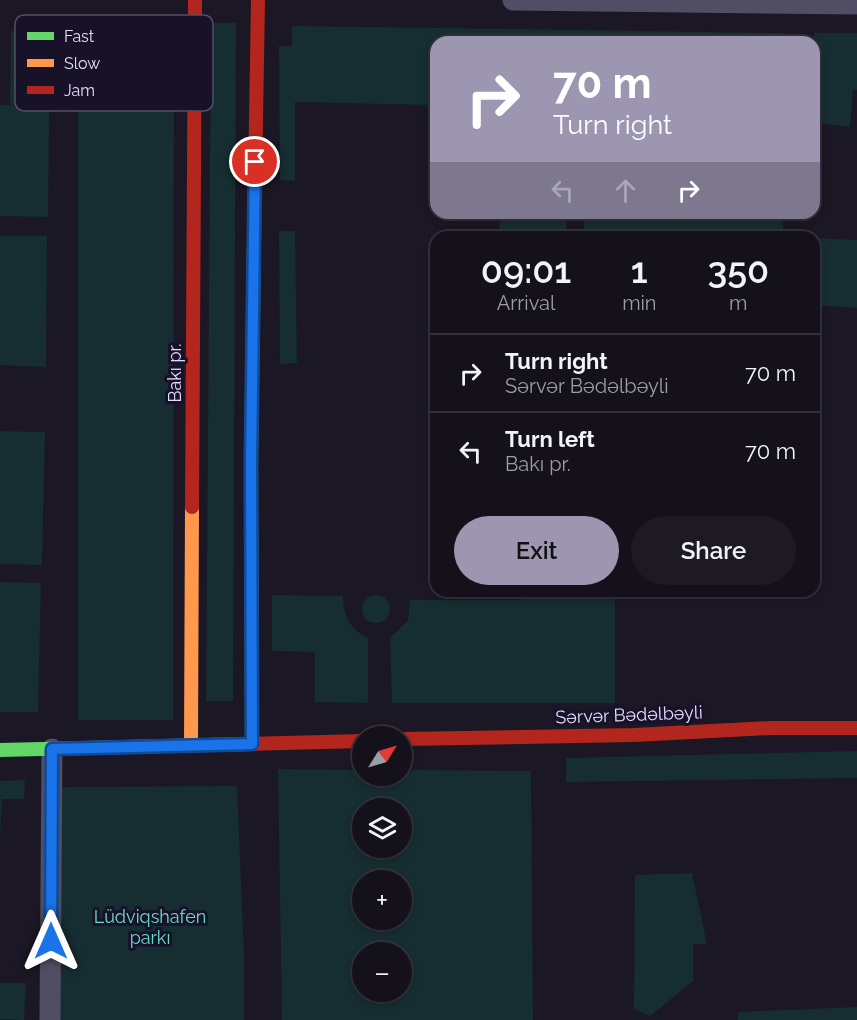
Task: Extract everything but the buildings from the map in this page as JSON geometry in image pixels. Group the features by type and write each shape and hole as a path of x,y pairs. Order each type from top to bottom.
{"street":[{"name":"Bakı pr.","path":"195,0 195,15"},
{"path":"252,744 251,463 258,0"},
{"path":"513,0 857,4"},
{"name":"Bakı pr.","path":"191,746 194,111"},
{"name":"Sərvər Bədəlbəyli","path":"412,740 634,735 771,728 857,728"},
{"path":"0,750 352,741"},
{"path":"50,1020 52,749"}],"green space":[{"path":"213,23 236,23 233,701 206,701"},
{"path":"292,26 785,33 785,36 430,36 430,105 295,102 295,181 280,180 279,46 292,46"},
{"path":"11,31 15,31 15,111 49,111 48,217 0,216 0,105 10,105"},
{"path":"814,33 857,33 857,90 853,90 850,127 820,123 820,36 814,36"},
{"path":"78,111 174,111 173,720 78,720"},
{"path":"500,219 566,219 566,231 499,231"},
{"path":"584,219 783,219 783,231 584,231"},
{"path":"279,231 295,231 297,363 280,364"},
{"path":"0,236 47,236 46,367 0,365"},
{"path":"820,238 857,240 857,308 820,305"},
{"path":"0,431 45,432 42,565 0,564"},
{"path":"0,582 41,583 38,712 0,712"},
{"path":"272,595 343,596 346,616 356,630 368,638 368,703 315,702 315,652 272,651"},
{"path":"376,595 386,599 390,609 386,619 376,623 366,619 362,609 366,599"},
{"path":"522,597 615,597 615,703 392,703 390,638 408,620 410,600 522,600"},
{"path":"857,751 857,778 566,782 566,758"},
{"path":"278,769 352,770 352,786 412,786 412,770 531,771 533,1020 282,1020"},
{"path":"25,780 24,799 2,799 0,837 0,781"},
{"name":"Lüdviqshafen parkı","path":"237,786 244,956 244,1020 59,1020 61,787"},
{"path":"692,873 707,944 693,944 693,981 650,1016 634,1009 635,875"},
{"path":"0,983 26,983 24,1020 0,1019"},
{"path":"857,1007 857,1020 738,1020 738,1012"}],"traffic: fast":[{"path":"252,744 251,463 254,241"},
{"path":"0,750 249,744"}],"traffic: slow":[{"path":"191,746 192,507"}],"traffic: jam":[{"path":"195,0 195,15"},
{"path":"254,241 258,0"},
{"path":"192,507 194,111"},
{"path":"412,739 634,735 771,728 857,728"},
{"path":"249,744 352,741"}],"route":[{"path":"51,941 52,749 252,744 251,463 255,162"}]}
